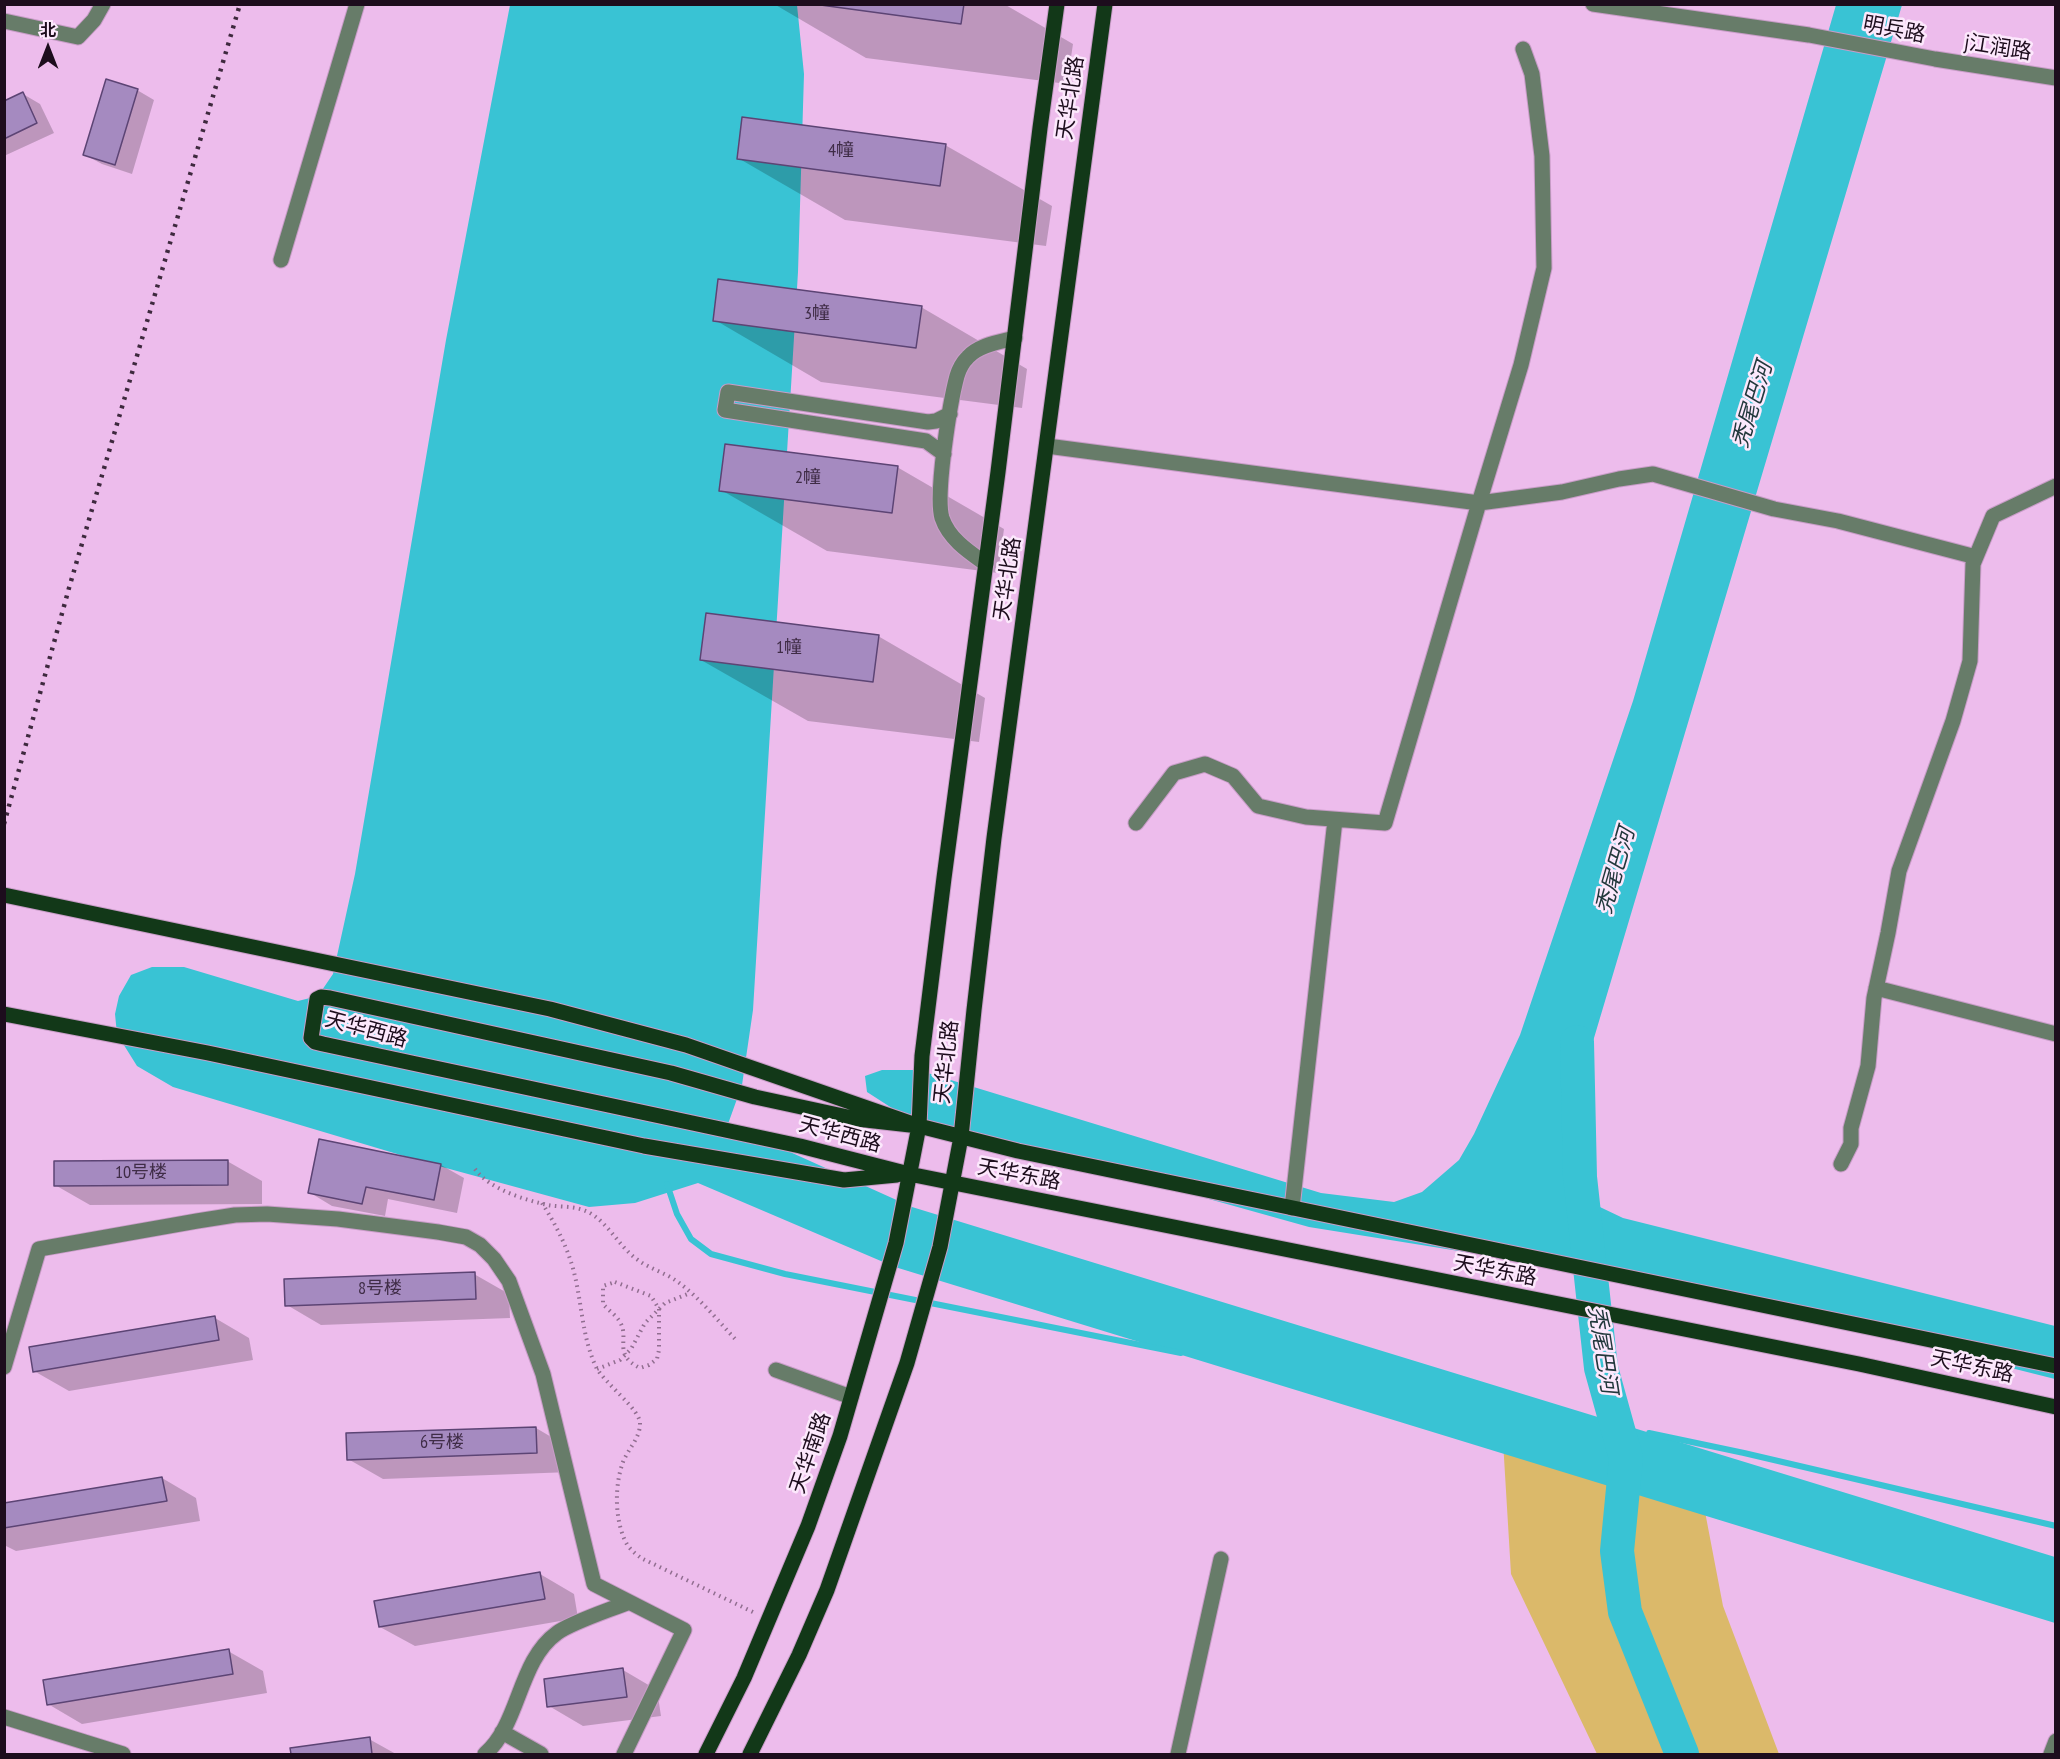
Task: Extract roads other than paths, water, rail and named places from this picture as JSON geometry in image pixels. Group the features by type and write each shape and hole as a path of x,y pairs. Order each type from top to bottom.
{"main road":[{"name":"天华北路","path":"914,1150 919,1126 922,1056 1057,4"},
{"name":"天华北路","path":"952,1183 961,1137 994,838 1105,4"},
{"name":"天华西路","path":"4,895 550,1009 686,1046 938,1131"},
{"name":"天华西路","path":"919,1126 857,1119 755,1097 671,1073 358,1004 321,997 317,999 311,1038 315,1042 800,1146 927,1178"},
{"name":"天华西路","path":"4,1014 208,1053 644,1146 844,1180 909,1174"},
{"name":"天华东路","path":"938,1131 1018,1151 2055,1366"},
{"name":"天华南路","path":"706,1755 744,1678 769,1620 808,1526 840,1436 896,1243 914,1150"},
{"name":"天华东路","path":"927,1178 2055,1407"},
{"path":"750,1755 799,1655 827,1590 907,1363 940,1247 952,1183"}],"street":[{"path":"4,21 78,37 94,20 103,4"},
{"path":"281,260 357,4"},
{"name":"明兵路","path":"1593,4 1809,35 1935,59"},
{"path":"1136,823 1174,773 1205,764 1233,776 1258,806 1306,817 1385,823 1521,365 1544,268 1542,156 1532,74 1523,49"},
{"name":"j江润路","path":"1935,59 2055,78"},
{"path":"986,564 964,548 942,519 940,504 944,454 957,374 969,355 1015,338"},
{"path":"944,454 926,441 725,410 728,392 928,422 950,414"},
{"path":"1047,446 1479,503 1562,492 1653,474 1774,509 1838,521 1976,557"},
{"path":"1841,1164 1851,1144 1851,1128 1868,1066 1876,988 1899,871 1953,721 1970,661 1973,564 1993,516 2055,486"},
{"path":"1292,1208 1335,820"},
{"path":"1876,988 2055,1034"},
{"path":"4,1367 39,1249 235,1215 267,1214 338,1219 466,1237 480,1245 494,1259 509,1281 543,1374 594,1584 684,1630 624,1755"},
{"path":"776,1370 851,1397"},
{"path":"1178,1755 1221,1559"},
{"path":"485,1755 494,1747 502,1732 538,1651 557,1632 629,1602"},
{"path":"4,1718 123,1755"},
{"path":"502,1732 541,1755"},
{"path":"2051,1755 2055,1741"}],"water":[{"path":"510,5 797,5 804,74 798,272 753,1010 742,1085 728,1124 912,1207 2055,1557 2055,1623 895,1267 698,1183 635,1203 589,1207 424,1162 173,1087 137,1066 117,1034 115,1014 119,996 131,975 152,967 184,967 298,1001 318,996 333,974 355,874 446,340"},
{"path":"1836,5 1902,5 1574,1105 1565,1160 1581,1198 1623,1218 2055,1326 2055,1379 1696,1289 1309,1227 898,1112 867,1092 865,1076 882,1070 918,1070 1321,1193 1394,1202 1422,1192 1459,1160 1474,1134 1520,1035 1633,701"}],"waterway":[{"name":"秃尾巴河","path":"1577,1042 1580,1177 1601,1368 1626,1458 1617,1551 1625,1612 1682,1754"},
{"path":"667,1184 677,1214 691,1239 711,1254 785,1274 1181,1353"},
{"path":"1649,1433 2056,1526"}],"railway":[{"path":"4,824 69,588 240,4"}]}
